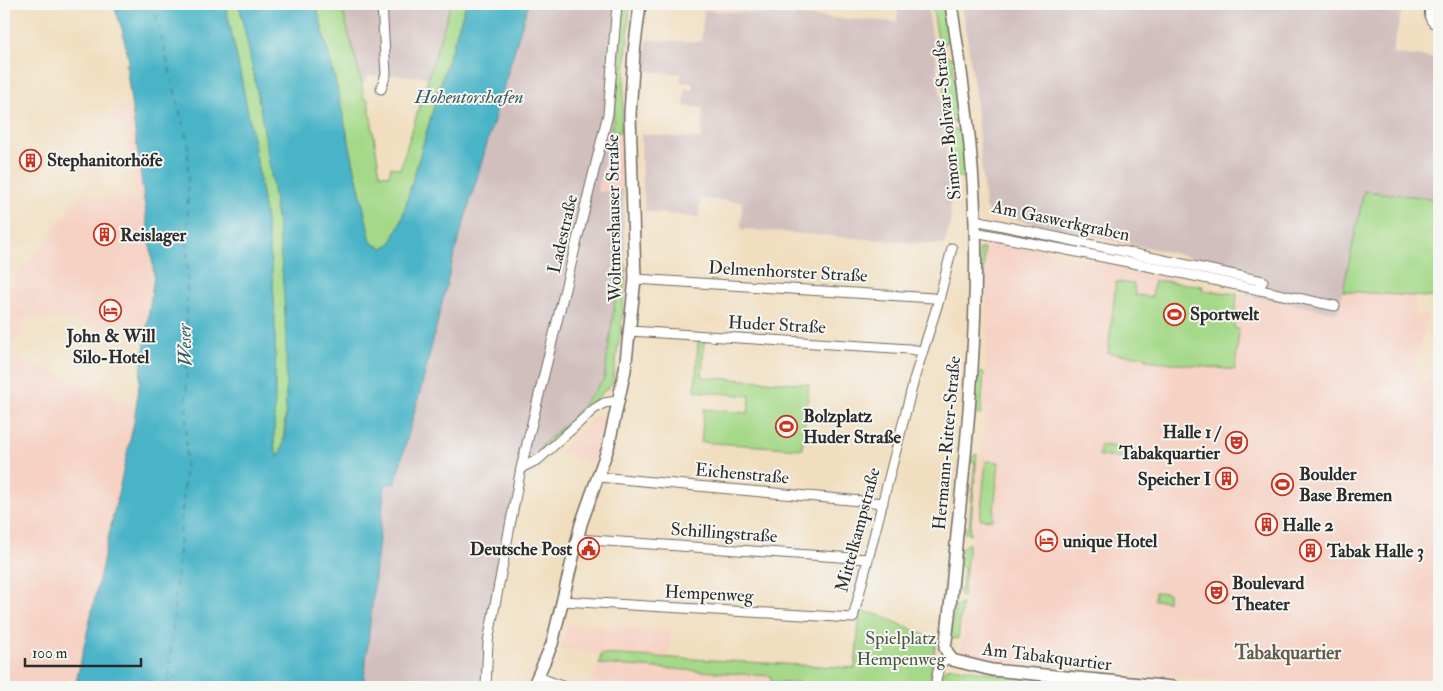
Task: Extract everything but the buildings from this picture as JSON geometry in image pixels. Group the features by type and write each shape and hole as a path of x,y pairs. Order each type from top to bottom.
{"street":[{"path":"381,89 386,74 382,4"},
{"name":"Ladestraße","path":"486,687 488,642 521,468 608,114 617,4"},
{"name":"Woltmershauser Straße","path":"536,682 552,644 577,538 608,448 625,370 635,280 630,114 634,52 640,4"},
{"name":"Simon-Bolivar-Straße","path":"951,4 965,103 975,226"},
{"path":"1430,4 1430,19 1433,24 1439,25"},
{"name":"Am Gaswerkgraben","path":"975,226 1140,254 1335,306"},
{"name":"Am Gaswerkgraben","path":"975,226 1138,264 1260,286"},
{"name":"Hermann-Ritter-Straße","path":"948,656 946,648 970,396 975,304 975,226"},
{"name":"Mittelkampstraße","path":"853,618 922,351 939,300 952,248"},
{"name":"Am Gaswerkgraben","path":"1138,264 1140,254"},
{"name":"Delmenhorster Straße","path":"635,280 933,298 939,300"},
{"name":"Huder Straße","path":"630,331 922,351"},
{"path":"521,468 540,459 594,409 604,403 618,401"},
{"name":"Eichenstraße","path":"599,477 883,503"},
{"name":"Schillingstraße","path":"577,538 868,559"},
{"name":"Hempenweg","path":"563,601 853,618"},
{"path":"934,687 938,666 948,656"},
{"name":"Am Tabakquartier","path":"948,656 958,662 992,670 1173,687"},
{"path":"536,682 564,687"}],"shaded area":[{"path":"341,4 451,4 428,77 369,76 364,84 362,84"},
{"path":"528,4 624,4 614,118 597,192 623,190 625,263 617,263 616,294 604,379 570,420 525,461 494,615 488,687 363,687 385,485 395,482 424,377 451,266"},
{"path":"898,4 927,4 936,57 947,153 951,219 944,245 741,229 742,202 701,199 698,218 645,211 641,134 701,139 703,108 684,106 685,89 692,90 693,83 680,82 681,74 644,71 647,40 701,42 704,10 897,22"},
{"path":"962,4 1403,4 1392,54 1439,58 1439,199 1364,192 1338,313 1246,295 1251,270 991,214 985,207 975,92"},
{"path":"131,104 152,275 144,332 28,315 10,355 134,406 133,422 75,687 4,687 4,289 38,250 80,195 136,201 127,128 111,120 112,108"},
{"path":"621,132 623,190 597,193 611,133"},
{"path":"991,238 1260,299 1262,297 1338,313 1343,291 1415,296 1415,316 1427,316 1415,368 1421,380 1439,382 1439,687 1294,687 1005,661 976,656 961,650 984,425 987,332 986,239"},
{"path":"596,414 603,417 592,463 559,453"},
{"path":"567,624 671,632 669,657 601,654 561,649"},
{"path":"599,664 771,676 771,687 589,687"},
{"path":"771,682 793,682 793,687 771,687"}],"green space":[{"path":"225,4 239,4 265,132 278,218 287,360 283,446 278,457 274,445 275,313 272,272 253,137"},
{"path":"316,4 341,4 362,84 364,99 368,99 380,174 389,175 391,167 400,169 451,4 466,4 440,85 402,218 391,244 382,249 371,242 337,88"},
{"path":"624,4 630,4 621,132 611,133 617,93"},
{"path":"932,4 942,4 947,33 952,38 939,47"},
{"path":"940,56 955,58 956,63 953,67 959,121 948,122"},
{"path":"949,130 960,130 967,178 953,176"},
{"path":"4,165 7,195 4,225"},
{"path":"1364,191 1439,199 1439,298 1343,291"},
{"path":"979,249 984,249 984,286 979,286"},
{"path":"617,263 625,263 626,270 621,329 612,384 540,450 538,449 570,420 604,379 616,294"},
{"name":"Sportwelt","path":"1154,280 1203,286 1202,290 1237,294 1234,328 1239,329 1235,370 1146,360 1146,357 1108,353 1116,282 1134,284 1135,295 1152,297"},
{"path":"698,342 704,342 702,377 809,384 802,449 701,442 704,409 748,413 750,396 695,391"},
{"path":"981,372 984,373 981,415 973,414 976,376"},
{"path":"1100,445 1144,450 1143,461 1099,456"},
{"path":"977,454 970,535 964,532 963,527 969,528 975,462 969,461"},
{"path":"986,461 999,462 993,520 980,519"},
{"path":"969,543 963,597 957,589 962,590 964,567 959,566 960,549"},
{"path":"1155,592 1168,593 1168,601 1154,600"},
{"path":"962,604 958,639 950,638 955,609"},
{"name":"Spielplatz Hempenweg","path":"860,611 879,615 936,640 929,687 836,687 793,682 771,682 771,676 599,664 601,654 855,668"},
{"path":"954,667 1124,687 941,687 942,674 947,668"}],"water":[{"path":"113,4 225,4 253,137 272,272 275,313 274,445 278,457 285,435 286,418 286,345 280,246 259,100 239,4 316,4 337,88 371,242 382,248 391,243 402,218 440,85 466,4 528,4 451,266 424,377 395,483 385,485 363,687 75,687 134,422 154,275 126,64 129,62 122,29"}],"ferry route":[{"path":"153,4 188,144 186,459 168,687"}],"place":[{"name":"Stephanitorhöfe","path":"31,160"},
{"name":"Reislager","path":"104,235"},
{"name":"John & Will Silo-Hotel","path":"111,311"},
{"name":"Sportwelt","path":"1174,314"},
{"name":"Bolzplatz Huder Straße","path":"787,426"},
{"name":"Halle 1 / Tabakquartier","path":"1236,442"},
{"name":"Speicher I","path":"1227,479"},
{"name":"Boulder Base Bremen","path":"1283,484"},
{"name":"Halle 2","path":"1266,525"},
{"name":"unique Hotel","path":"1047,541"},
{"name":"Deutsche Post","path":"588,549"},
{"name":"Tabak Halle 3","path":"1311,551"},
{"name":"Boulevard Theater","path":"1216,593"}],"district":[{"name":"Tabakquartier","path":"1288,653"}],"water label":[{"name":"Hohentorshafen","path":"469,97"},
{"name":"Weser","path":"185,345"}]}
